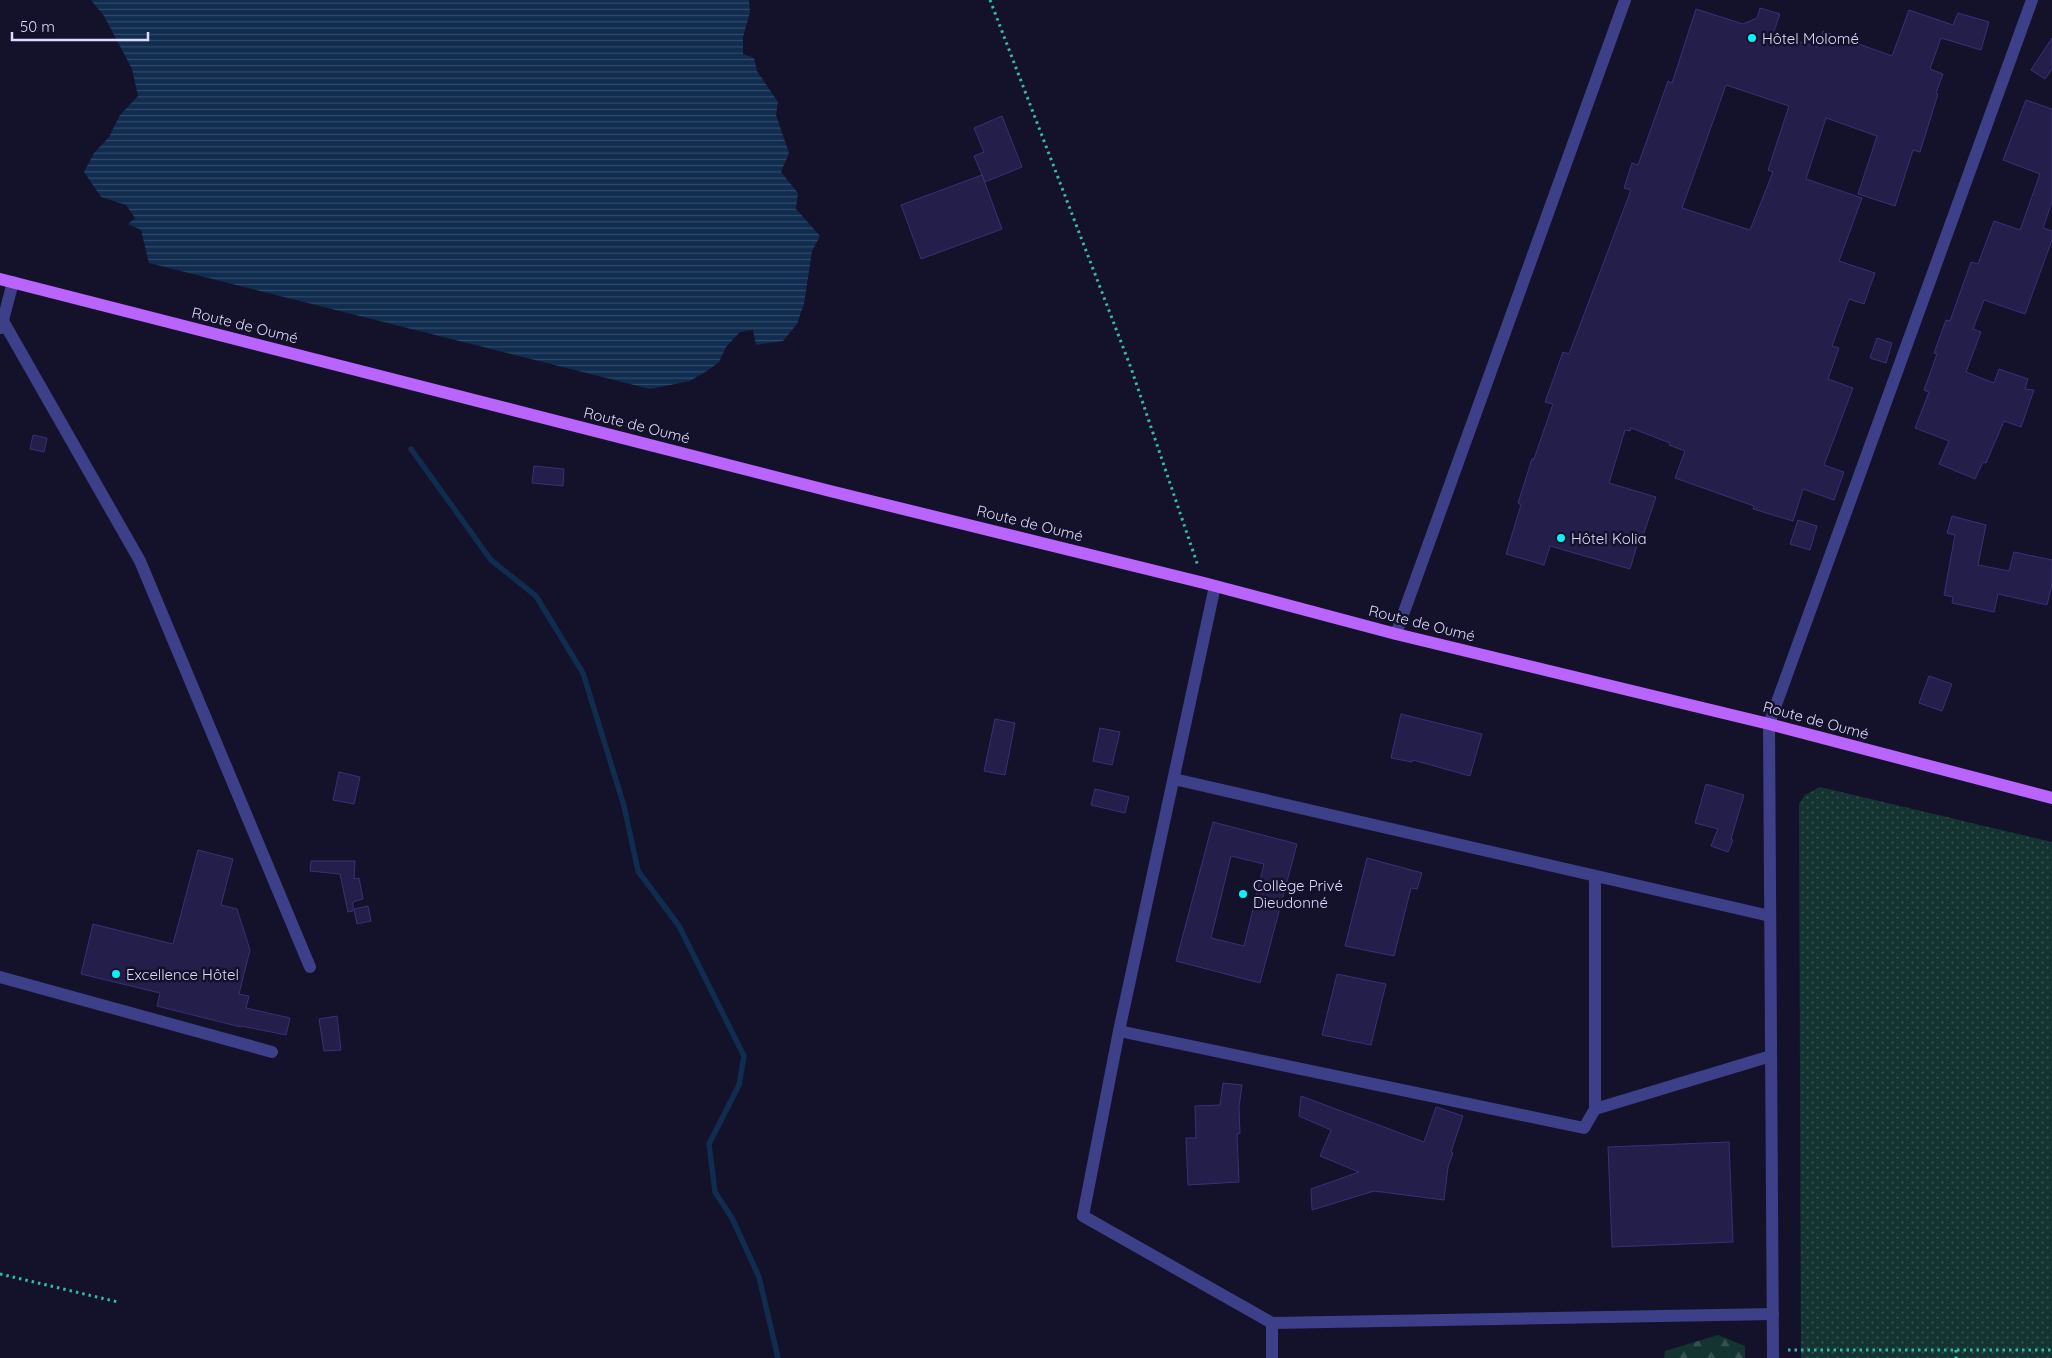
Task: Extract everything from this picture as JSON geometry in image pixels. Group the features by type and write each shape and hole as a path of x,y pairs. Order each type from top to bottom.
{"main road":[{"name":"Route de Oumé","path":"6,281 821,489 1210,585 1396,634 1769,724 2052,798"}],"street":[{"path":"1396,634 1625,0"},
{"path":"1773,1354 1769,724 2032,0"},
{"path":"6,281 1,326 140,561 310,967"},
{"path":"1210,585 1174,779 1119,1031 1083,1216 1272,1323 1773,1314"},
{"path":"1174,779 1770,916"},
{"path":"1119,1031 1584,1128 1594,1109 1595,876"},
{"path":"0,977 272,1052"},
{"path":"1594,1109 1771,1056"},
{"path":"1272,1323 1272,1358"}],"path":[{"path":"990,0 1130,368 1210,585"},
{"path":"0,1274 118,1302"},
{"path":"1956,1350 1956,1358"},
{"path":"1773,1354 2052,1350"}],"green space":[{"path":"1820,787 2052,842 2052,1358 1801,1358 1799,804 1805,795"},
{"path":"1718,1335 1745,1346 1745,1358 1664,1358 1665,1351"}],"water":[{"path":"91,0 749,0 750,12 743,37 743,54 754,58 757,71 778,102 776,115 789,153 781,172 798,193 796,209 820,236 812,251 804,304 797,324 783,341 756,345 753,330 740,332 726,347 719,362 707,371 690,381 650,389 149,263 141,230 128,224 135,218 126,205 101,197 84,172 94,153 109,137 120,115 138,96 132,69 104,16"}],"building":[{"path":"1760,8 1780,14 1773,34 1817,47 1823,31 1892,56 1909,10 1953,25 1958,13 1989,22 1981,50 1941,38 1930,69 1943,74 1936,93 1938,94 1920,152 1913,150 1895,206 1858,194 1877,136 1826,118 1806,179 1862,198 1839,261 1875,273 1864,304 1849,299 1832,346 1839,348 1828,379 1853,388 1824,465 1844,472 1834,500 1803,489 1793,521 1753,509 1754,506 1675,478 1685,451 1631,428 1630,431 1625,430 1609,483 1656,497 1641,542 1638,542 1630,569 1550,546 1544,565 1506,554 1521,505 1518,503 1553,404 1545,402 1563,352 1569,354 1631,190 1624,188 1632,163 1638,165 1668,81 1672,83 1696,9 1743,24 1757,18","holes":["1726,85 1789,106 1768,170 1773,172 1750,230 1682,208"]},
{"path":"2052,38 2052,69 2045,79 2031,70"},
{"path":"2026,100 2052,109 2052,202 2043,228 2052,231 2052,240 2025,314 1984,300 1973,329 1981,332 1966,372 1994,383 1999,369 2028,379 2025,389 2034,390 2021,427 2004,421 1986,463 1983,462 1975,479 1939,464 1949,441 1915,428 1929,392 1924,390 1937,354 1934,353 1946,320 1950,321 1971,262 1978,264 1994,221 2020,230 2040,174 2003,160"},
{"path":"1002,116 1022,167 985,182 974,156 984,152 974,128"},
{"path":"982,175 1002,229 921,259 901,205"},
{"path":"1877,338 1892,343 1886,363 1870,358"},
{"path":"33,435 47,438 44,452 30,449"},
{"path":"534,466 564,469 563,486 532,483"},
{"path":"1952,516 1986,525 1978,565 2009,571 2014,552 2052,560 2052,585 2047,605 1998,594 1994,612 1952,603 1953,597 1944,595 1955,535 1947,533"},
{"path":"1798,520 1817,526 1810,550 1790,544"},
{"path":"1929,676 1952,684 1942,711 1919,703"},
{"path":"1401,714 1482,734 1470,776 1413,760 1412,762 1391,758"},
{"path":"995,719 1015,723 1005,775 984,771"},
{"path":"1100,728 1120,732 1112,765 1093,761"},
{"path":"339,772 360,777 354,804 333,800"},
{"path":"1706,784 1744,795 1731,839 1733,840 1728,852 1711,846 1718,829 1695,823"},
{"path":"1095,789 1129,797 1125,813 1091,805"},
{"path":"1213,822 1297,844 1260,983 1176,961","holes":["1231,856 1264,864 1244,946 1211,938"]},
{"path":"198,850 233,859 221,905 237,909 250,950 239,994 249,996 246,1008 290,1018 286,1035 241,1027 157,1006 160,993 81,974 93,924 173,944"},
{"path":"1367,858 1422,873 1417,889 1411,888 1394,956 1345,946"},
{"path":"311,861 355,861 354,879 359,878 363,899 353,902 353,911 348,912 340,874 310,871"},
{"path":"368,906 371,921 357,924 354,909"},
{"path":"1337,974 1386,984 1371,1045 1322,1035"},
{"path":"337,1016 341,1050 324,1051 319,1019"},
{"path":"1223,1083 1242,1085 1239,1107 1240,1133 1237,1134 1239,1182 1188,1185 1186,1138 1196,1138 1195,1106 1220,1105"},
{"path":"1301,1096 1424,1142 1436,1107 1463,1116 1451,1152 1453,1153 1448,1167 1444,1200 1374,1191 1312,1210 1311,1189 1359,1172 1320,1156 1331,1130 1299,1116"},
{"path":"1729,1142 1733,1242 1612,1247 1608,1147"}],"waterway":[{"path":"411,449 491,560 536,596 583,673 624,806 638,871 679,926 744,1056 739,1085 709,1144 715,1192 732,1218 759,1277 778,1358"}],"place":[{"name":"Hôtel Molomé","path":"1752,38"},
{"name":"Hôtel Kolia","path":"1561,538"},
{"name":"Collège Privé Dieudonné","path":"1243,894"},
{"name":"Excellence Hôtel","path":"116,974"}]}
